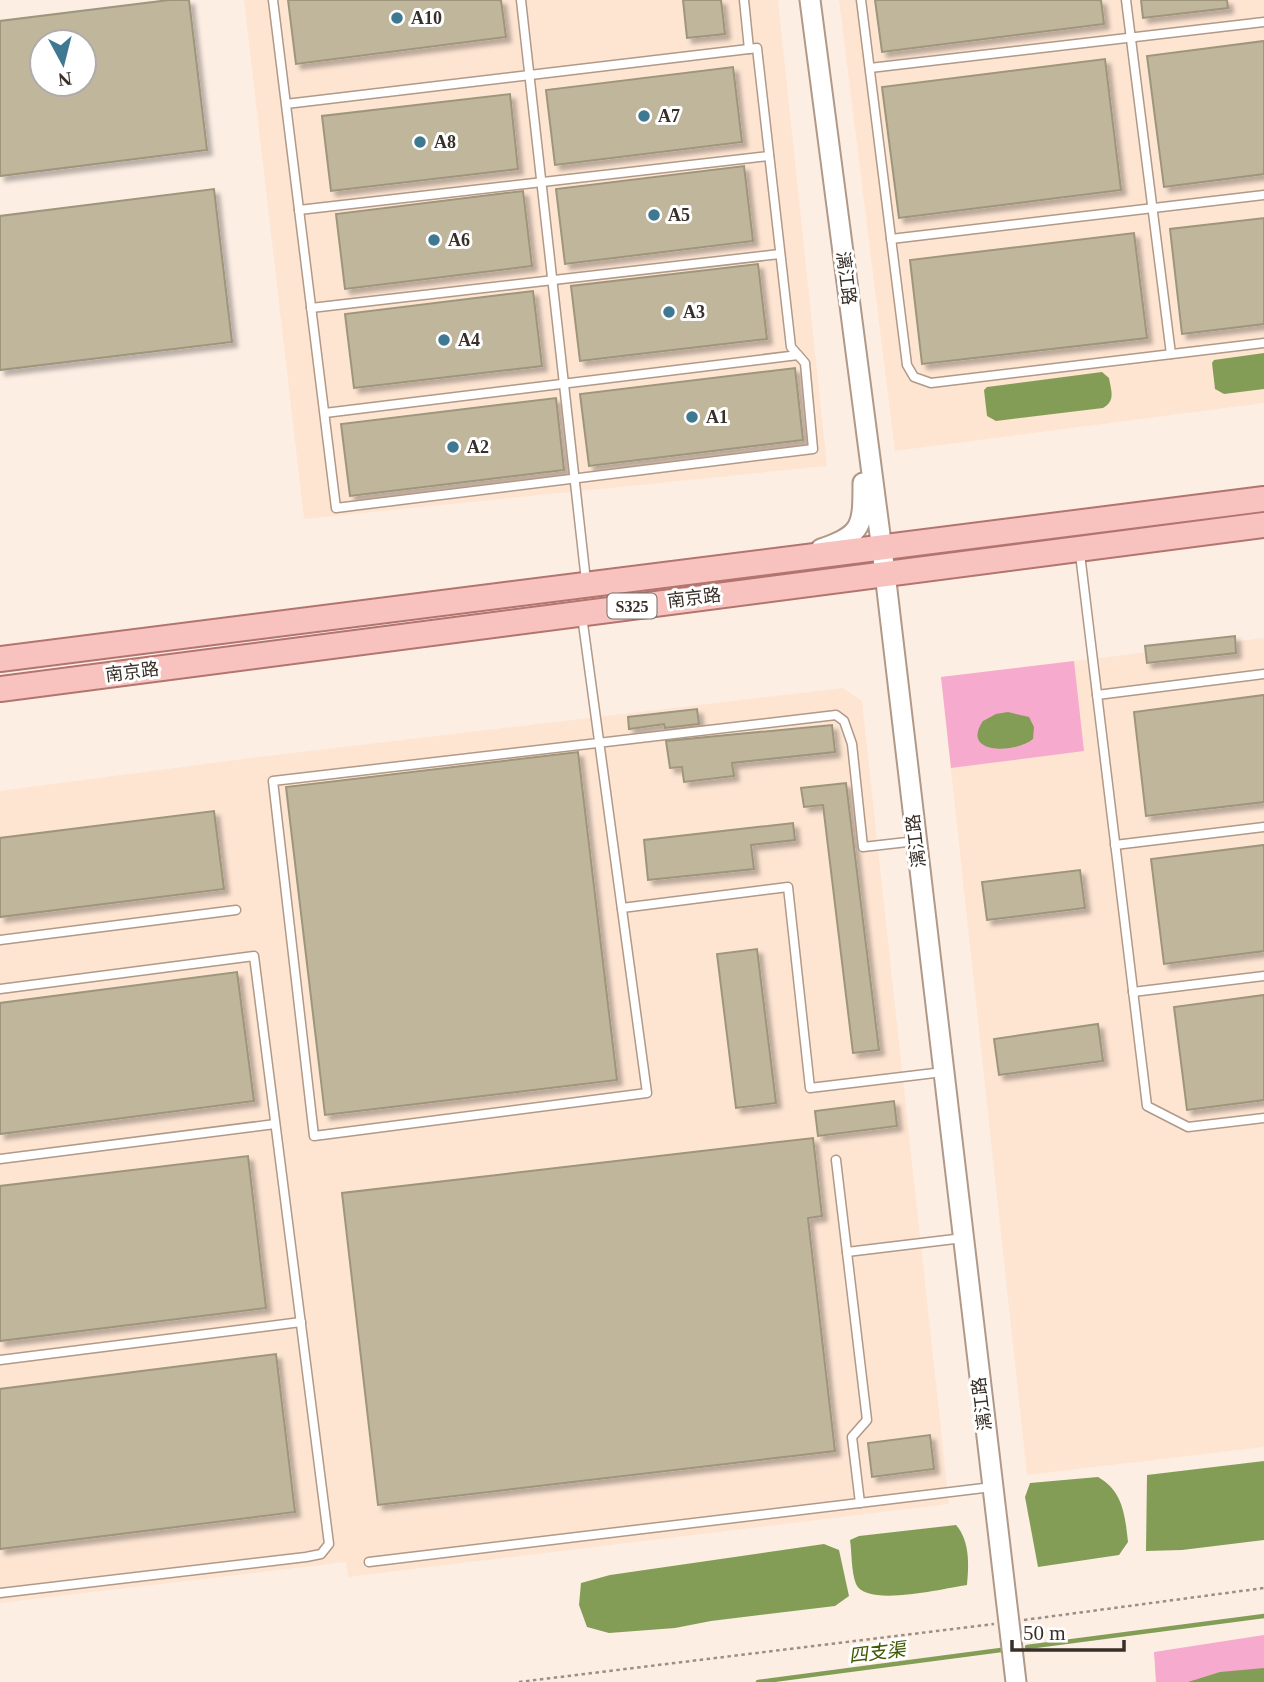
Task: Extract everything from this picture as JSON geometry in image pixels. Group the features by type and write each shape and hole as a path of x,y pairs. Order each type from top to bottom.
{"main road":[{"name":"南京路","path":"0,659 1264,499"},
{"name":"南京路","path":"0,689 1264,524"}],"street":[{"name":"漓江路","path":"810,0 885,573 1016,1682"},
{"path":"793,558 845,541 861,520 862,401"}],"lane":[{"path":"273,0 311,307 337,508 813,449 805,363 791,347 757,48 286,104"},
{"path":"520,0 587,584"},
{"path":"744,0 750,49"},
{"path":"861,0 907,365 914,377 931,383 1264,343"},
{"path":"1126,0 1171,354"},
{"path":"870,68 1264,22"},
{"path":"299,210 769,156"},
{"path":"891,239 1264,195"},
{"path":"311,307 780,254"},
{"path":"325,413 798,355"},
{"path":"1080,548 1147,1106 1188,1127 1264,1118"},
{"path":"582,613 599,742 647,1093 314,1136 273,781 599,742 836,715 844,721 852,744 863,847 916,841"},
{"path":"1097,695 1264,674"},
{"path":"1115,845 1264,827"},
{"path":"622,908 788,887 810,1088 943,1072"},
{"path":"0,940 236,910"},
{"path":"0,989 254,956 328,1544 321,1553 306,1557 0,1593"},
{"path":"1133,992 1264,976"},
{"path":"0,1159 275,1124"},
{"path":"835,1160 867,1420 852,1437 860,1503"},
{"path":"847,1252 963,1238"},
{"path":"0,1360 300,1322"},
{"path":"369,1562 992,1487"}],"path":[{"path":"519,1682 1264,1588"}],"shaded area":[{"path":"244,0 778,0 827,466 304,519"},
{"path":"839,0 1264,0 1264,403 895,451"},
{"path":"1264,353 1264,389 1224,394 1215,389 1212,363 1214,360"},
{"path":"1102,372 1109,378 1112,395 1110,402 1103,408 996,421 987,416 984,390 987,387"},
{"path":"1264,638 1264,1447 1027,1475 941,677"},
{"path":"1074,661 1084,751 951,768 941,677"},
{"path":"843,688 862,701 949,1504 348,1577 346,1562 0,1603 0,791 250,758"},
{"path":"1008,712 1029,717 1034,727 1033,739 1025,744 1003,749 984,745 979,740 978,732 983,721 996,714"},
{"path":"1264,1461 1264,1540 1182,1550 1146,1551 1147,1475"},
{"path":"1098,1477 1113,1489 1118,1497 1124,1513 1128,1542 1119,1555 1038,1567 1025,1497 1030,1483"},
{"path":"956,1525 966,1546 967,1585 890,1596 874,1595 863,1591 856,1584 850,1540 859,1536"},
{"path":"824,1544 839,1550 849,1596 835,1606 675,1628 609,1633 587,1627 579,1605 581,1583 610,1575"},
{"path":"1264,1635 1264,1682 1156,1682 1154,1652"},
{"path":"1264,1668 1264,1682 1188,1682 1220,1672"}],"building":[{"path":"169,0 189,0 207,150 0,176 0,21"},
{"name":"A10","path":"288,0 501,0 506,37 296,64"},
{"path":"683,0 721,0 725,34 687,38"},
{"path":"875,0 1101,0 1104,24 882,52"},
{"path":"1141,0 1227,0 1228,8 1143,18"},
{"path":"1264,41 1264,174 1164,187 1147,56"},
{"path":"1105,59 1121,190 899,218 882,87"},
{"name":"A7","path":"733,67 742,142 555,165 546,90"},
{"name":"A8","path":"510,94 518,169 331,191 322,116"},
{"name":"A5","path":"744,166 753,241 565,264 556,189"},
{"path":"214,189 232,342 0,370 0,216"},
{"name":"A6","path":"523,191 532,266 345,289 336,214"},
{"path":"1264,218 1264,324 1182,334 1170,229"},
{"path":"1134,233 1147,338 922,364 910,260"},
{"name":"A3","path":"758,264 767,339 580,361 571,286"},
{"name":"A4","path":"533,291 542,366 354,388 345,314"},
{"name":"A1","path":"795,368 803,440 589,466 580,394"},
{"name":"A2","path":"556,398 564,470 350,496 341,424"},
{"path":"1235,636 1236,653 1147,663 1145,646"},
{"path":"1264,695 1264,802 1146,816 1134,712"},
{"path":"697,709 699,724 665,728 664,724 629,729 628,717"},
{"path":"832,725 835,752 732,763 734,776 684,782 682,767 670,768 666,741"},
{"path":"578,752 617,1080 325,1115 286,787"},
{"path":"846,783 879,1050 853,1053 823,805 804,807 801,788"},
{"path":"214,811 224,889 0,917 0,838"},
{"path":"793,823 795,840 751,845 754,869 648,880 644,840"},
{"path":"1264,845 1264,951 1164,964 1151,859"},
{"path":"1080,870 1085,908 987,920 982,882"},
{"path":"757,949 776,1103 736,1108 717,954"},
{"path":"237,972 254,1101 0,1134 0,1003"},
{"path":"1264,995 1264,1100 1187,1110 1174,1007"},
{"path":"1098,1024 1103,1061 999,1075 994,1039"},
{"path":"894,1101 897,1126 818,1136 815,1111"},
{"path":"813,1138 822,1216 808,1218 835,1451 378,1505 342,1193"},
{"path":"248,1156 266,1308 0,1341 0,1186"},
{"path":"276,1354 295,1512 0,1549 0,1389"},
{"path":"930,1435 934,1469 872,1477 868,1443"}],"waterway":[{"name":"四支渠","path":"1027,1647 1264,1616"},
{"name":"四支渠","path":"758,1682 1001,1650"}],"place":[{"name":"A10","path":"397,18"},
{"name":"A7","path":"644,116"},
{"name":"A8","path":"420,142"},
{"name":"A5","path":"654,215"},
{"name":"A6","path":"434,240"},
{"name":"A3","path":"669,312"},
{"name":"A4","path":"444,340"},
{"name":"A1","path":"692,417"},
{"name":"A2","path":"453,447"}]}
